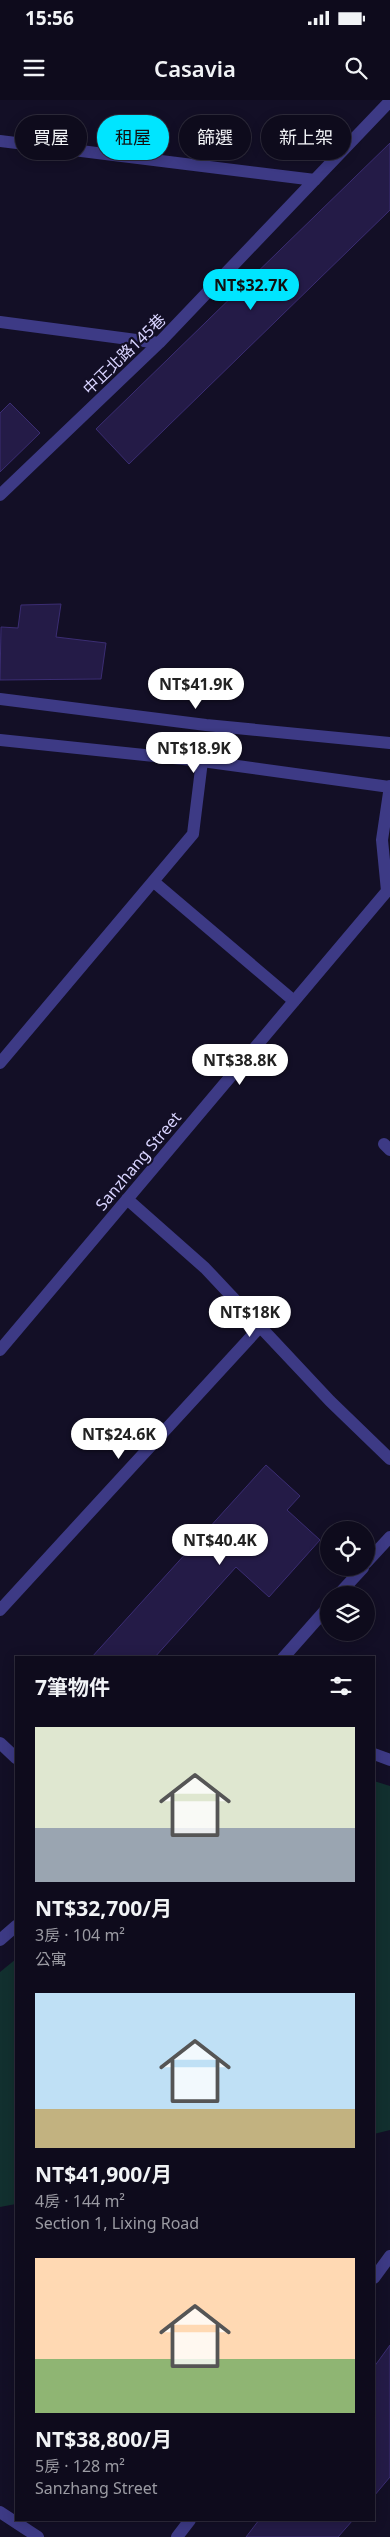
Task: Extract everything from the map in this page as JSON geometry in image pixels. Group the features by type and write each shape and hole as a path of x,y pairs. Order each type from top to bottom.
{"street":[{"name":"中正北路145巷","path":"0,495 160,343 390,101"},
{"path":"0,141 315,180"},
{"path":"0,322 160,343"},
{"path":"0,699 206,725 390,743"},
{"path":"0,740 202,762 390,786"},
{"path":"0,1063 193,834 202,762"},
{"name":"Sanzhang Street","path":"0,1350 389,891 382,840 390,786"},
{"path":"154,882 294,1002"},
{"path":"127,1199 205,1268 259,1328 390,1459"},
{"path":"0,1610 259,1328"},
{"path":"375,1553 390,1536"},
{"path":"346,1586 355,1576"},
{"path":"285,1656 320,1616"},
{"path":"0,1743 15,1757"},
{"path":"375,1754 390,1760"},
{"path":"0,1940 15,1927"},
{"path":"375,2277 390,2256"},
{"path":"0,2512 38,2537"},
{"path":"177,2537 189,2521"}],"green space":[{"path":"375,1781 390,1786 390,2130 375,2134"},
{"path":"15,1960 15,2204 0,2207 0,1972"}],"building":[{"path":"390,143 390,210 129,464 96,429"},
{"path":"10,403 40,433 0,472 0,413"},
{"path":"61,604 56,637 106,643 101,679 0,680 1,627 18,628 21,605"},
{"path":"266,1465 300,1496 287,1510 320,1540 269,1597 236,1567 156,1656 93,1656"},
{"path":"390,2345 390,2477 375,2495 375,2366"},
{"path":"258,2521 352,2521 338,2537 246,2537"}]}
